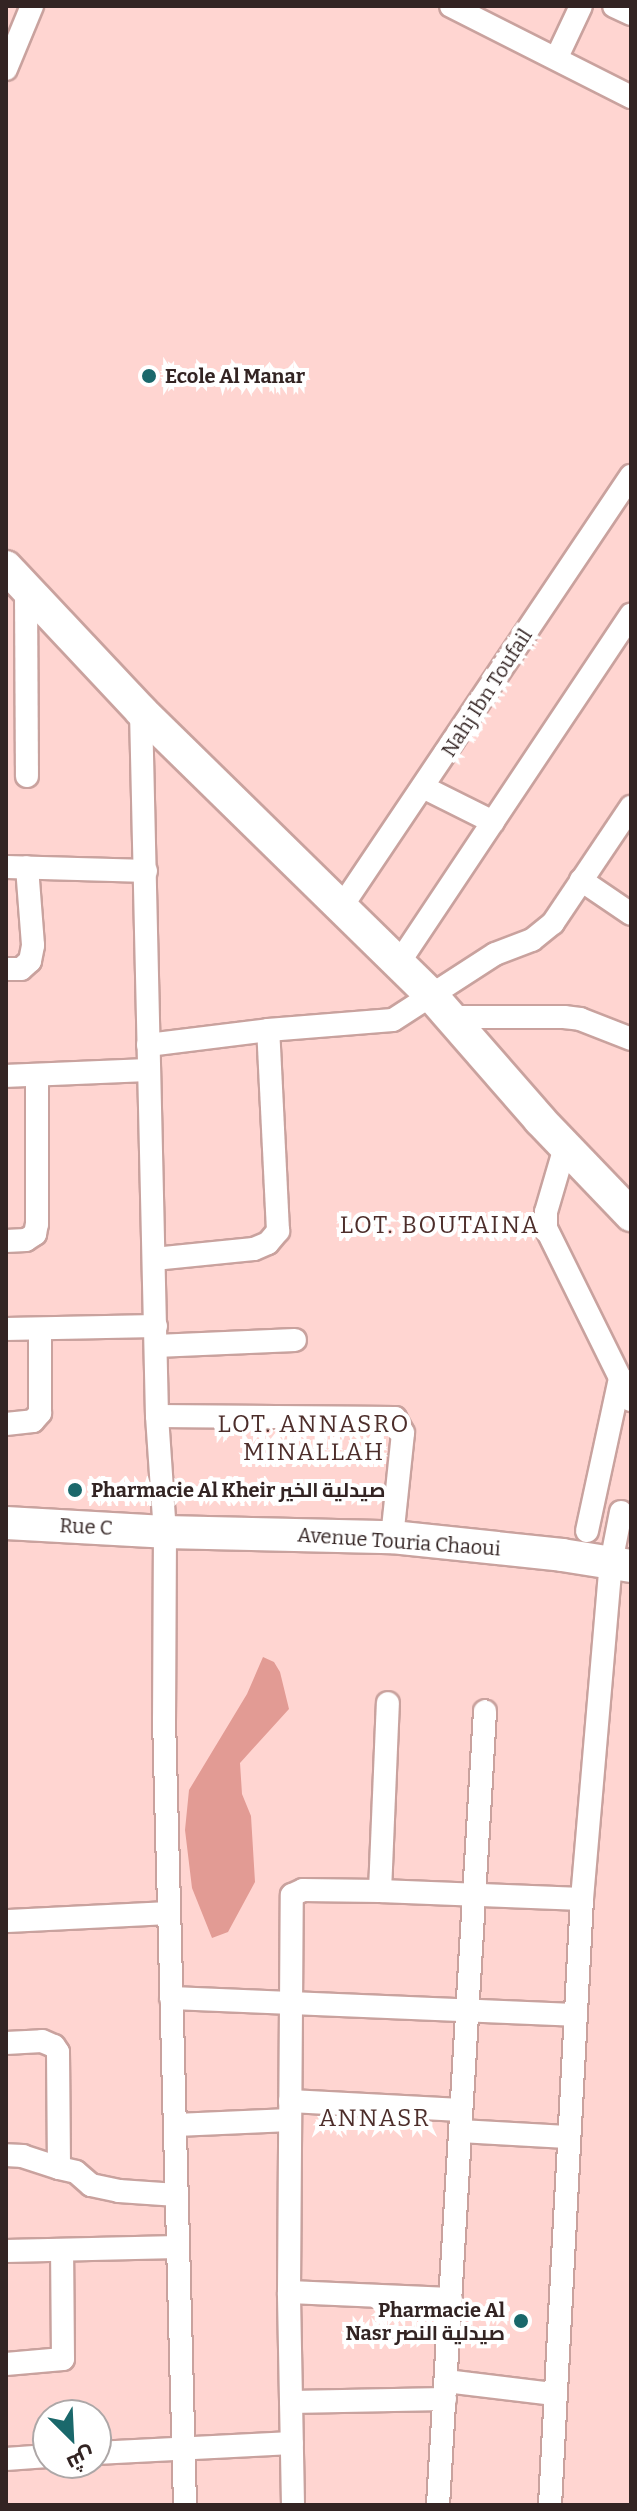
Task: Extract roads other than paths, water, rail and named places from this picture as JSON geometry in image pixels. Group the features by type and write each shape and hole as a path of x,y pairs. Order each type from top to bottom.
{"street":[{"path":"6,69 32,6"},
{"path":"451,6 631,97"},
{"path":"557,57 581,6"},
{"path":"614,6 631,14"},
{"name":"Nahj Ibn Toufail","path":"340,909 425,788 631,476"},
{"path":"16,579 16,708 27,776"},
{"path":"16,579 141,711 442,1007 565,1147 631,1215"},
{"path":"398,964 631,614"},
{"path":"141,711 157,1416 165,1532 162,1620 168,1913 185,2505"},
{"path":"425,788 493,822"},
{"path":"442,1007 495,954 532,940 553,923 631,807"},
{"path":"6,969 21,969 30,961 33,945 17,867 146,871"},
{"path":"581,880 631,914"},
{"path":"148,1045 268,1030 393,1020 442,1007 564,1017 631,1039"},
{"path":"154,1259 254,1249 268,1243 278,1231 268,1030"},
{"path":"6,1076 149,1070"},
{"path":"6,1241 26,1240 35,1234 37,1075"},
{"path":"565,1147 546,1212 546,1228 631,1400"},
{"path":"6,1329 295,1340"},
{"path":"6,1424 33,1421 40,1413 40,1330"},
{"path":"587,1531 620,1378"},
{"path":"157,1416 395,1418 401,1423 403,1433 392,1537"},
{"path":"562,1555 587,1531 626,1507"},
{"path":"550,2505 567,2137 582,1899 626,1507"},
{"name":"Rue C","path":"6,1523 165,1532"},
{"name":"Avenue Touria Chaoui","path":"165,1532 392,1537 621,1564"},
{"path":"380,1891 388,1703"},
{"path":"438,2505 485,1711"},
{"path":"293,2505 289,2292 292,1895 303,1890 380,1891 582,1899"},
{"path":"6,1921 168,1913"},
{"path":"171,1998 467,2008 575,2015"},
{"path":"6,2043 42,2041 50,2043 58,2052 59,2168"},
{"path":"176,2125 290,2111 460,2120 567,2137"},
{"path":"6,2155 76,2172 91,2185 119,2191 177,2195"},
{"path":"6,2251 178,2247"},
{"path":"6,2364 63,2359 62,2250"},
{"path":"289,2292 451,2299"},
{"path":"291,2402 445,2390 554,2394"},
{"path":"112,2452 292,2443"},
{"path":"6,2459 32,2457"}],"place":[{"name":"Ecole Al Manar","path":"149,376"},
{"name":"Pharmacie Al Kheir صيدلية الخير","path":"75,1490"},
{"name":"Pharmacie Al Nasr صيدلية النصر","path":"521,2321"}],"district":[{"name":"LOT. BOUTAINA","path":"440,1226"},
{"name":"LOT. ANNASRO MINALLAH","path":"314,1439"},
{"name":"ANNASR","path":"375,2119"}]}
